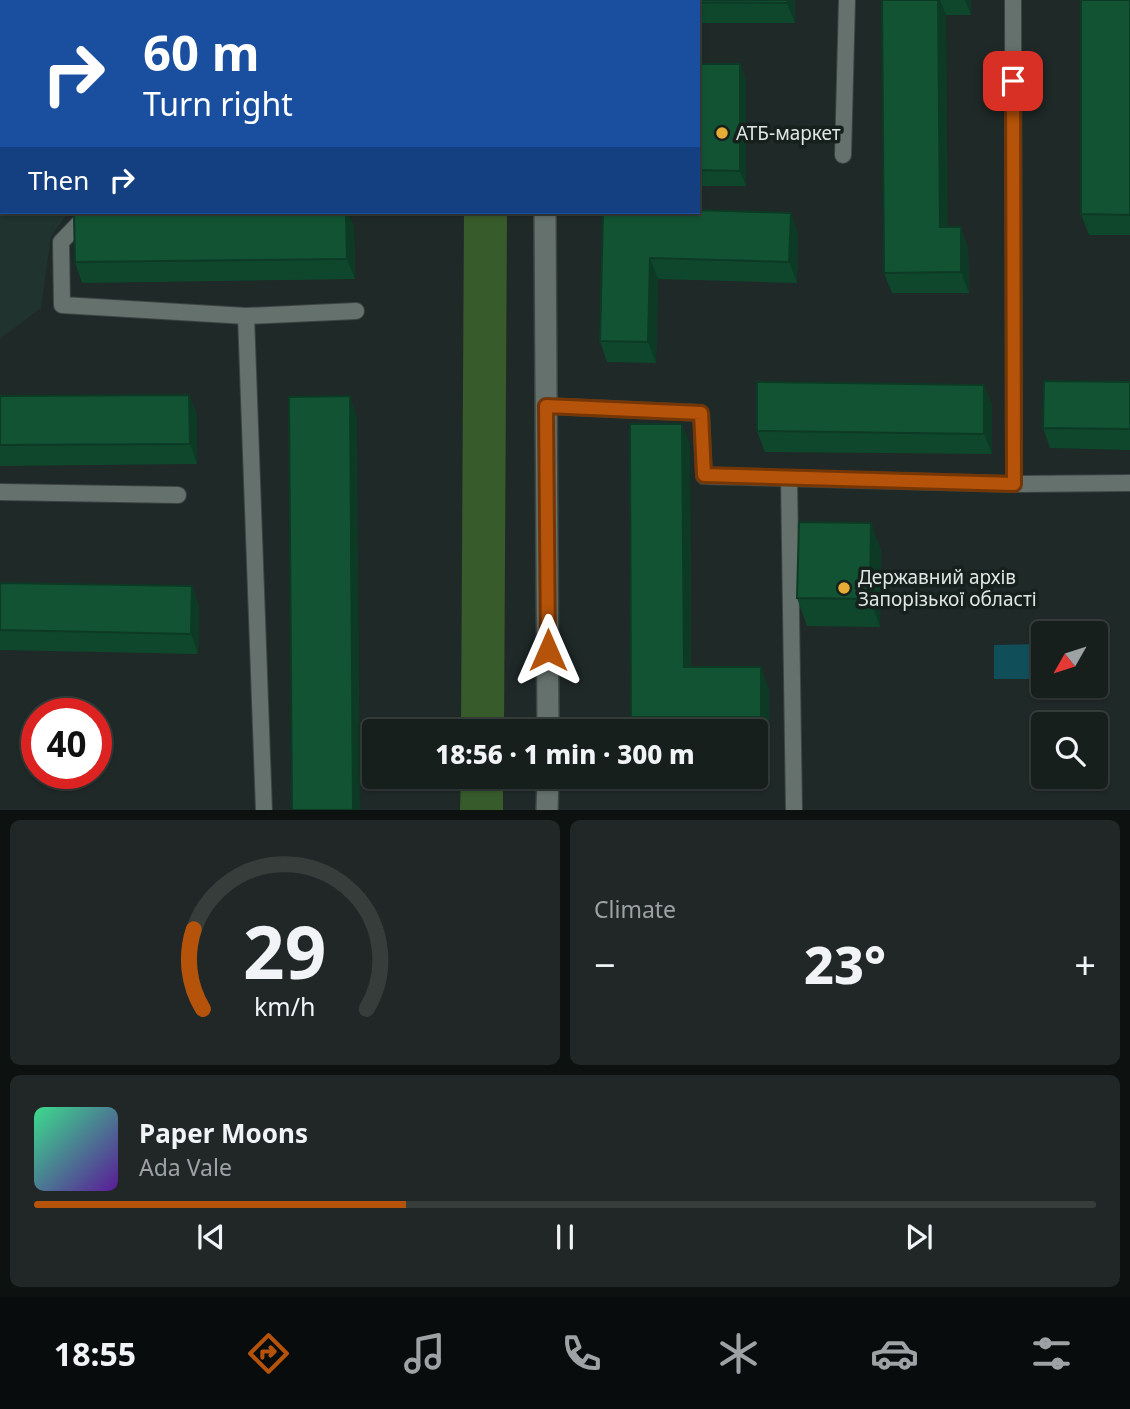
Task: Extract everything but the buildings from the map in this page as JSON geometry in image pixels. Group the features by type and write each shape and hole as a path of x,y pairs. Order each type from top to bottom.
{"street":[{"path":"545,214 548,719"},
{"path":"547,810 548,789"}],"lane":[{"path":"844,155 846,0"},
{"path":"1013,0 1014,484"},
{"path":"88,214 61,242 62,305 246,316 356,311"},
{"path":"246,316 264,810"},
{"path":"546,406 701,413 704,475 1014,484 1130,483"},
{"path":"789,478 794,810"},
{"path":"0,492 178,495"}],"shaded area":[{"path":"0,214 67,214 51,237 41,308 0,339"}],"green space":[{"path":"464,214 507,214 504,719 461,719"},
{"path":"461,789 503,789 503,810 460,810"}],"water":[{"path":"1031,644 1031,679 994,679 994,645"}],"place":[{"name":"АТБ-маркет","path":"722,133"},
{"name":"Державний архів Запорізької області","path":"844,588"}],"route":[{"path":"548,650 546,406 701,413 704,475 1014,484 1013,81"}]}
